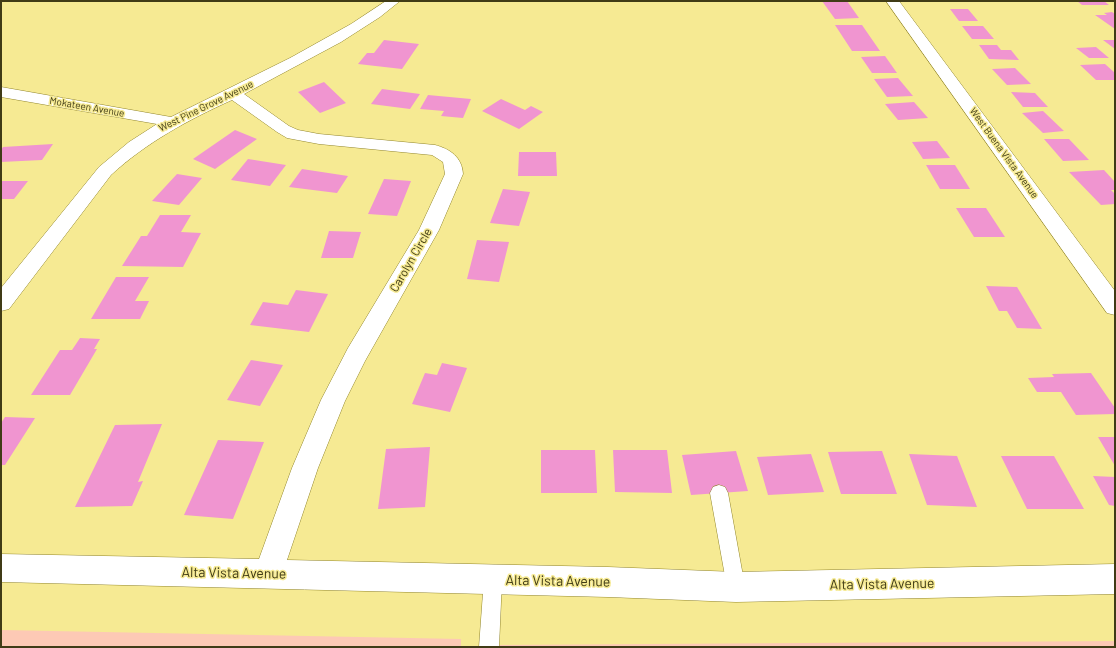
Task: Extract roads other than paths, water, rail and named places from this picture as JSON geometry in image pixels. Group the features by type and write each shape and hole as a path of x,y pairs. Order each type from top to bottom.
{"street":[{"name":"West Pine Grove Avenue","path":"1,303 105,171 121,155 172,122 233,93 322,47 394,1"},
{"name":"West Buena Vista Avenue","path":"892,1 1115,307"},
{"name":"Mokateen Avenue","path":"1,92 172,122"},
{"name":"Carolyn Circle","path":"233,93 283,129 293,134 319,139 435,150 444,154 451,160 454,167 454,174 429,230 356,355 333,400 305,468 268,574"},
{"name":"Alta Vista Avenue","path":"1,568 736,587 1115,579"}],"lane":[{"path":"719,493 736,587"},
{"path":"489,647 493,580"}]}
